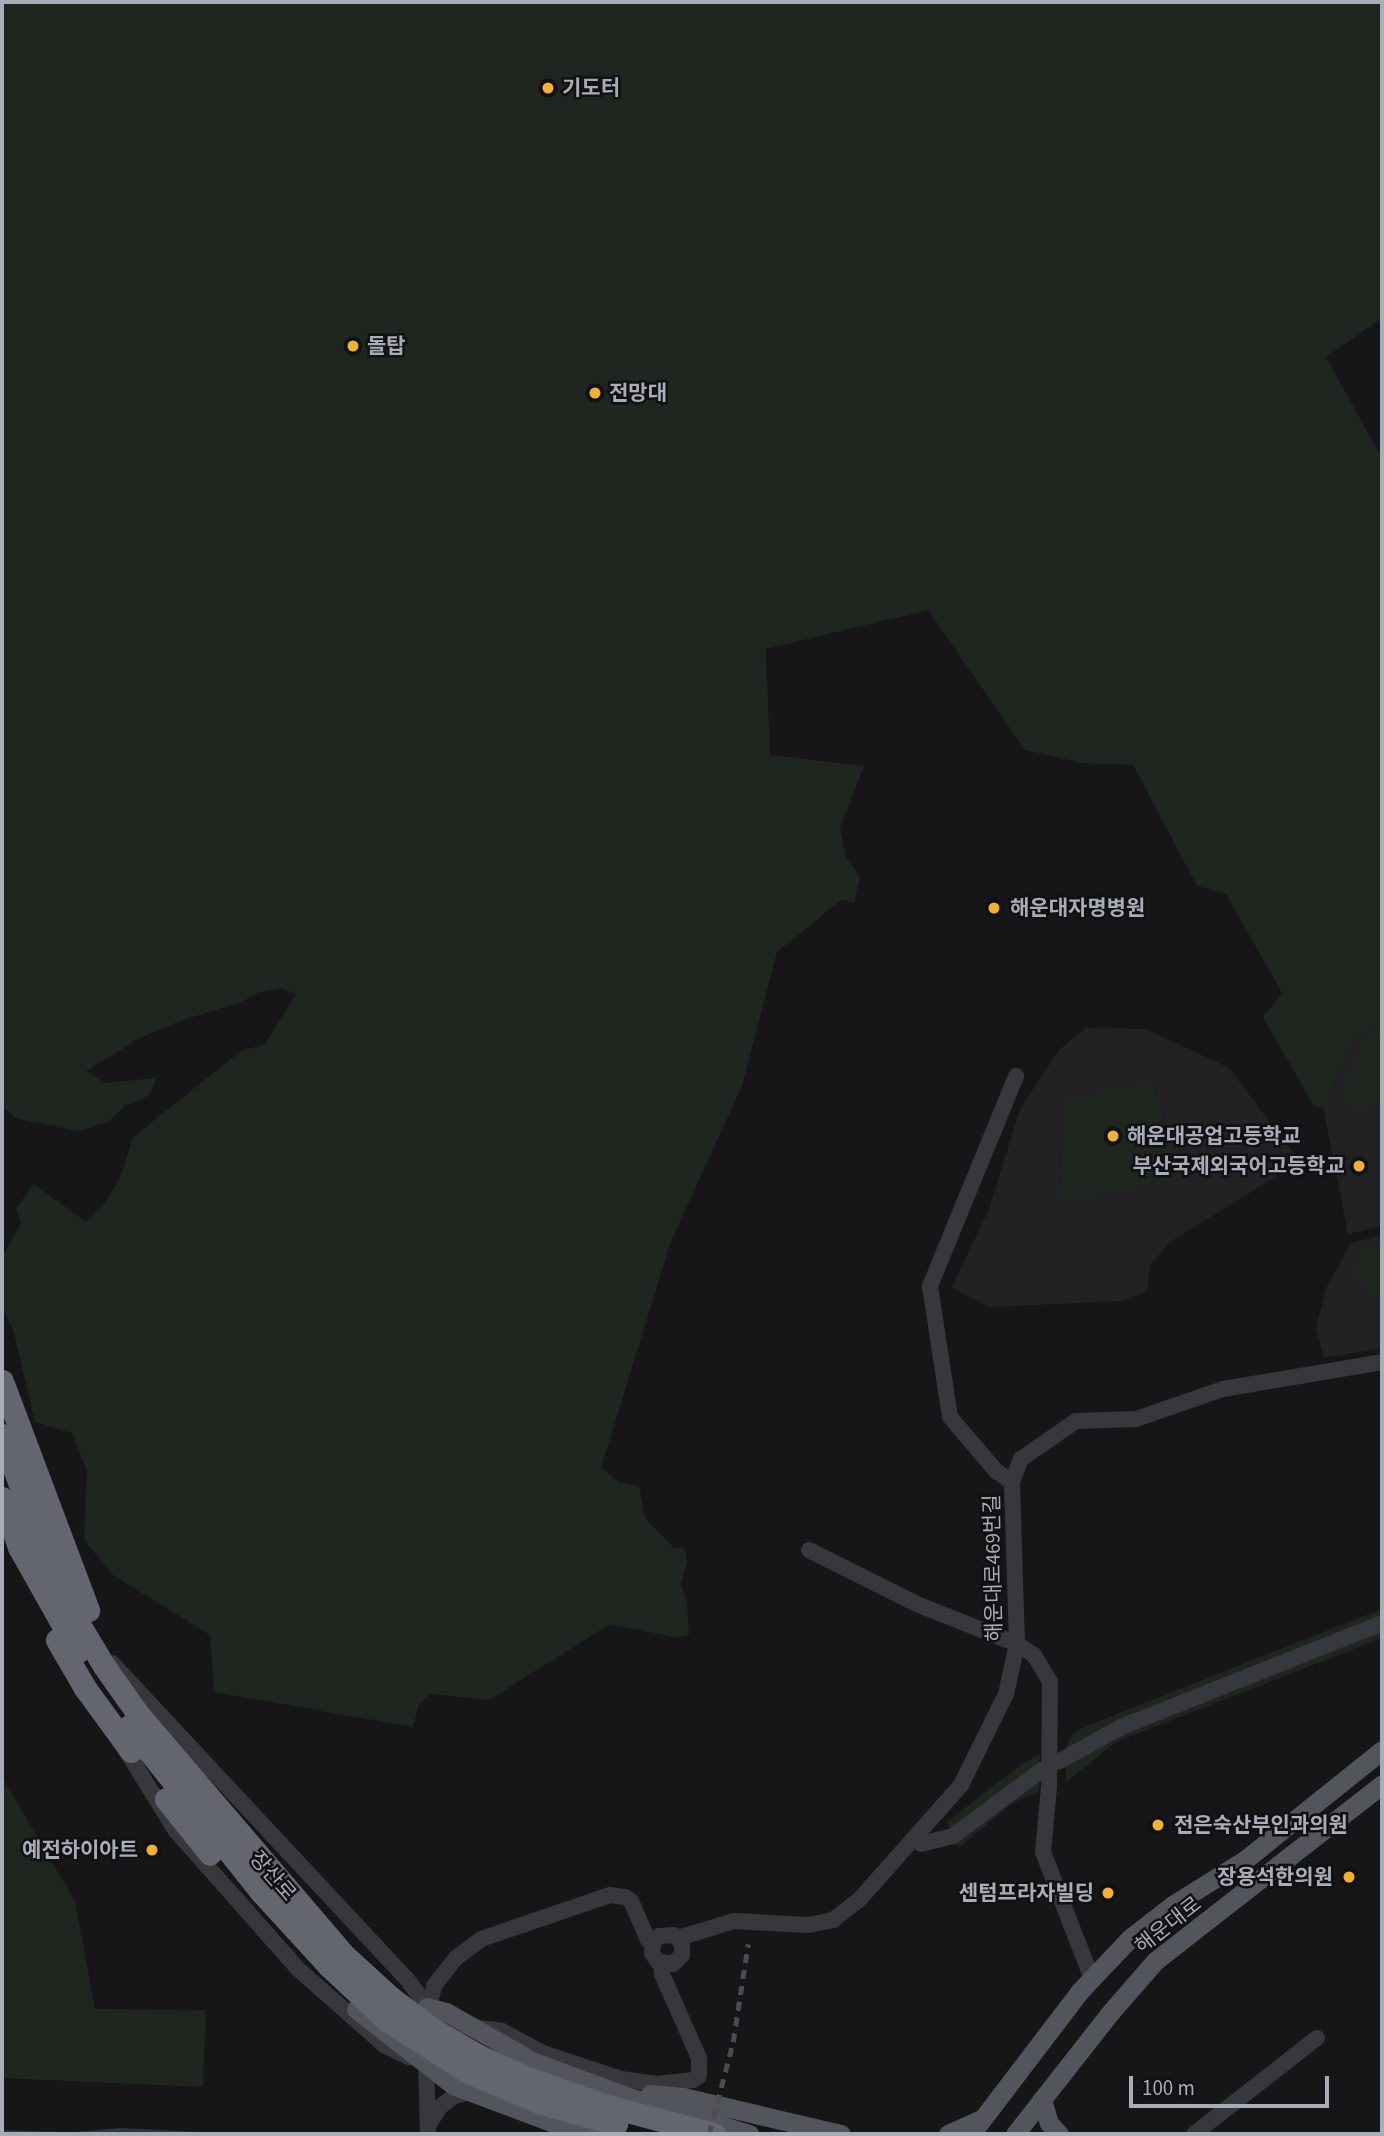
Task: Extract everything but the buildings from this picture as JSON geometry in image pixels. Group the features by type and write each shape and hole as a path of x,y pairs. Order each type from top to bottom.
{"highway":[{"path":"2,1381 78,1590 104,1644 148,1710 361,1952 402,1989 427,2007"},
{"name":"장산로","path":"2,1435 46,1557 71,1611 104,1666 138,1714 297,1904 345,1956 421,2020 481,2057 525,2077 604,2105 713,2134"},
{"name":"장산로","path":"2,1499 26,1559 57,1619 103,1690 174,1786 261,1892 329,1966 388,2021 468,2072 541,2103 654,2134"},
{"path":"2,1539 15,1569 85,1688 186,1826 277,1930 356,2009"}],"main road":[{"name":"해운대로","path":"975,2127 1091,1979 1130,1938 1174,1904 1246,1859 1382,1750"},
{"name":"해운대로","path":"1015,2134 1155,1961 1382,1784"},
{"path":"427,2007 446,2012 534,2062 626,2096 749,2134"},
{"path":"356,2009 453,2085 554,2123 600,2134"},
{"path":"590,2081 683,2097 841,2134"},
{"path":"1042,2099 1049,2123 1059,2134"},
{"path":"750,2113 793,2134"},
{"path":"948,2134 975,2127"}],"street":[{"path":"1012,1482 996,1471 950,1417 930,1286 1017,1076"},
{"name":"해운대로469번길","path":"653,1943 664,1934 678,1938 734,1921 808,1925 825,1923 852,1907 961,1784 1006,1694 1017,1644 1012,1482 1021,1458 1076,1421 1136,1419 1223,1389 1382,1362"},
{"path":"2,1402 54,1550 102,1653 407,1979 427,2007"},
{"path":"2,1522 21,1568 84,1665 122,1745 176,1831 298,1968 383,2045 427,2066"},
{"path":"809,1550 919,1605 1017,1644 1034,1656 1050,1682 1049,1787 1043,1852 1091,1979"},
{"path":"1058,1762 1121,1727 1382,1623"},
{"path":"84,1665 102,1653"},
{"path":"921,1844 953,1836 1042,1770"},
{"path":"428,2130 427,2007 434,1986 456,1958 481,1939 610,1895 625,1897 631,1902 648,1940 653,1943 652,1953 661,1964 699,2058 699,2076 693,2081 656,2084 636,2082 543,2053 502,2031 470,2026"},
{"path":"661,1964 673,1964 701,1940 706,1930"},
{"path":"678,1938 682,1955"},
{"path":"1194,2134 1317,2038"},
{"path":"428,2130 440,2107 454,2096 472,2092"}],"shaded area":[{"path":"2,2 1382,2 1382,318 1326,357 1382,458 1382,1028 1359,1033 1323,1107 1314,1106 1263,1017 1282,993 1226,894 1197,886 1133,765 1082,763 1025,750 928,610 766,649 770,755 864,766 840,828 846,858 860,876 854,903 841,900 777,952 742,1086 671,1241 601,1468 619,1482 639,1486 645,1518 673,1547 685,1549 687,1562 681,1584 687,1603 689,1635 679,1638 610,1624 489,1700 431,1694 419,1704 413,1727 214,1692 210,1635 113,1575 84,1540 87,1471 72,1433 35,1422 13,1329 2,1308 2,1256 21,1224 16,1208 34,1184 86,1222 105,1203 120,1178 133,1137 241,1051 265,1044 296,994 281,988 257,993 242,1002 180,1021 142,1037 86,1071 106,1083 156,1078 150,1095 125,1106 108,1122 79,1131 15,1118 2,1106"},
{"path":"1086,1028 1146,1029 1229,1068 1296,1156 1272,1179 1170,1242 1150,1265 1147,1291 1122,1301 988,1307 952,1287 989,1209 1020,1109 1059,1050"},
{"name":"부산국제외국어고등학교","path":"1382,1028 1382,1226 1348,1234 1323,1107 1359,1033"},
{"path":"1382,1034 1382,1103 1356,1109 1344,1103 1344,1087 1364,1038"},
{"path":"1152,1083 1179,1161 1176,1180 1061,1200 1063,1099"},
{"path":"1382,1235 1382,1348 1324,1358 1316,1327 1327,1286 1351,1243"},
{"path":"1382,1245 1382,1295 1375,1297 1356,1278 1356,1265 1366,1248"},
{"path":"1382,1609 1382,1638 1116,1742 1066,1782 1065,1750 1071,1735 1084,1727"},
{"path":"1040,1754 1039,1791 1011,1804 959,1848 947,1822 1019,1766"},
{"path":"2,1777 75,1901 95,2009 206,2010 203,2087 2,2078"}],"waterway":[{"path":"74,2134 120,2130 200,2134"},
{"path":"2,2132 62,2134"}],"railway":[{"path":"709,2134 733,2042 748,1944"}],"place":[{"name":"기도터","path":"548,88"},
{"name":"돌탑","path":"353,346"},
{"name":"전망대","path":"595,393"},
{"name":"해운대자명병원","path":"994,908"},
{"name":"해운대공업고등학교","path":"1113,1136"},
{"name":"부산국제외국어고등학교","path":"1359,1166"},
{"name":"전은숙산부인과의원","path":"1158,1825"},
{"name":"예전하이아트","path":"152,1850"},
{"name":"장용석한의원","path":"1349,1877"},
{"name":"센텀프라자빌딩","path":"1108,1893"}]}
